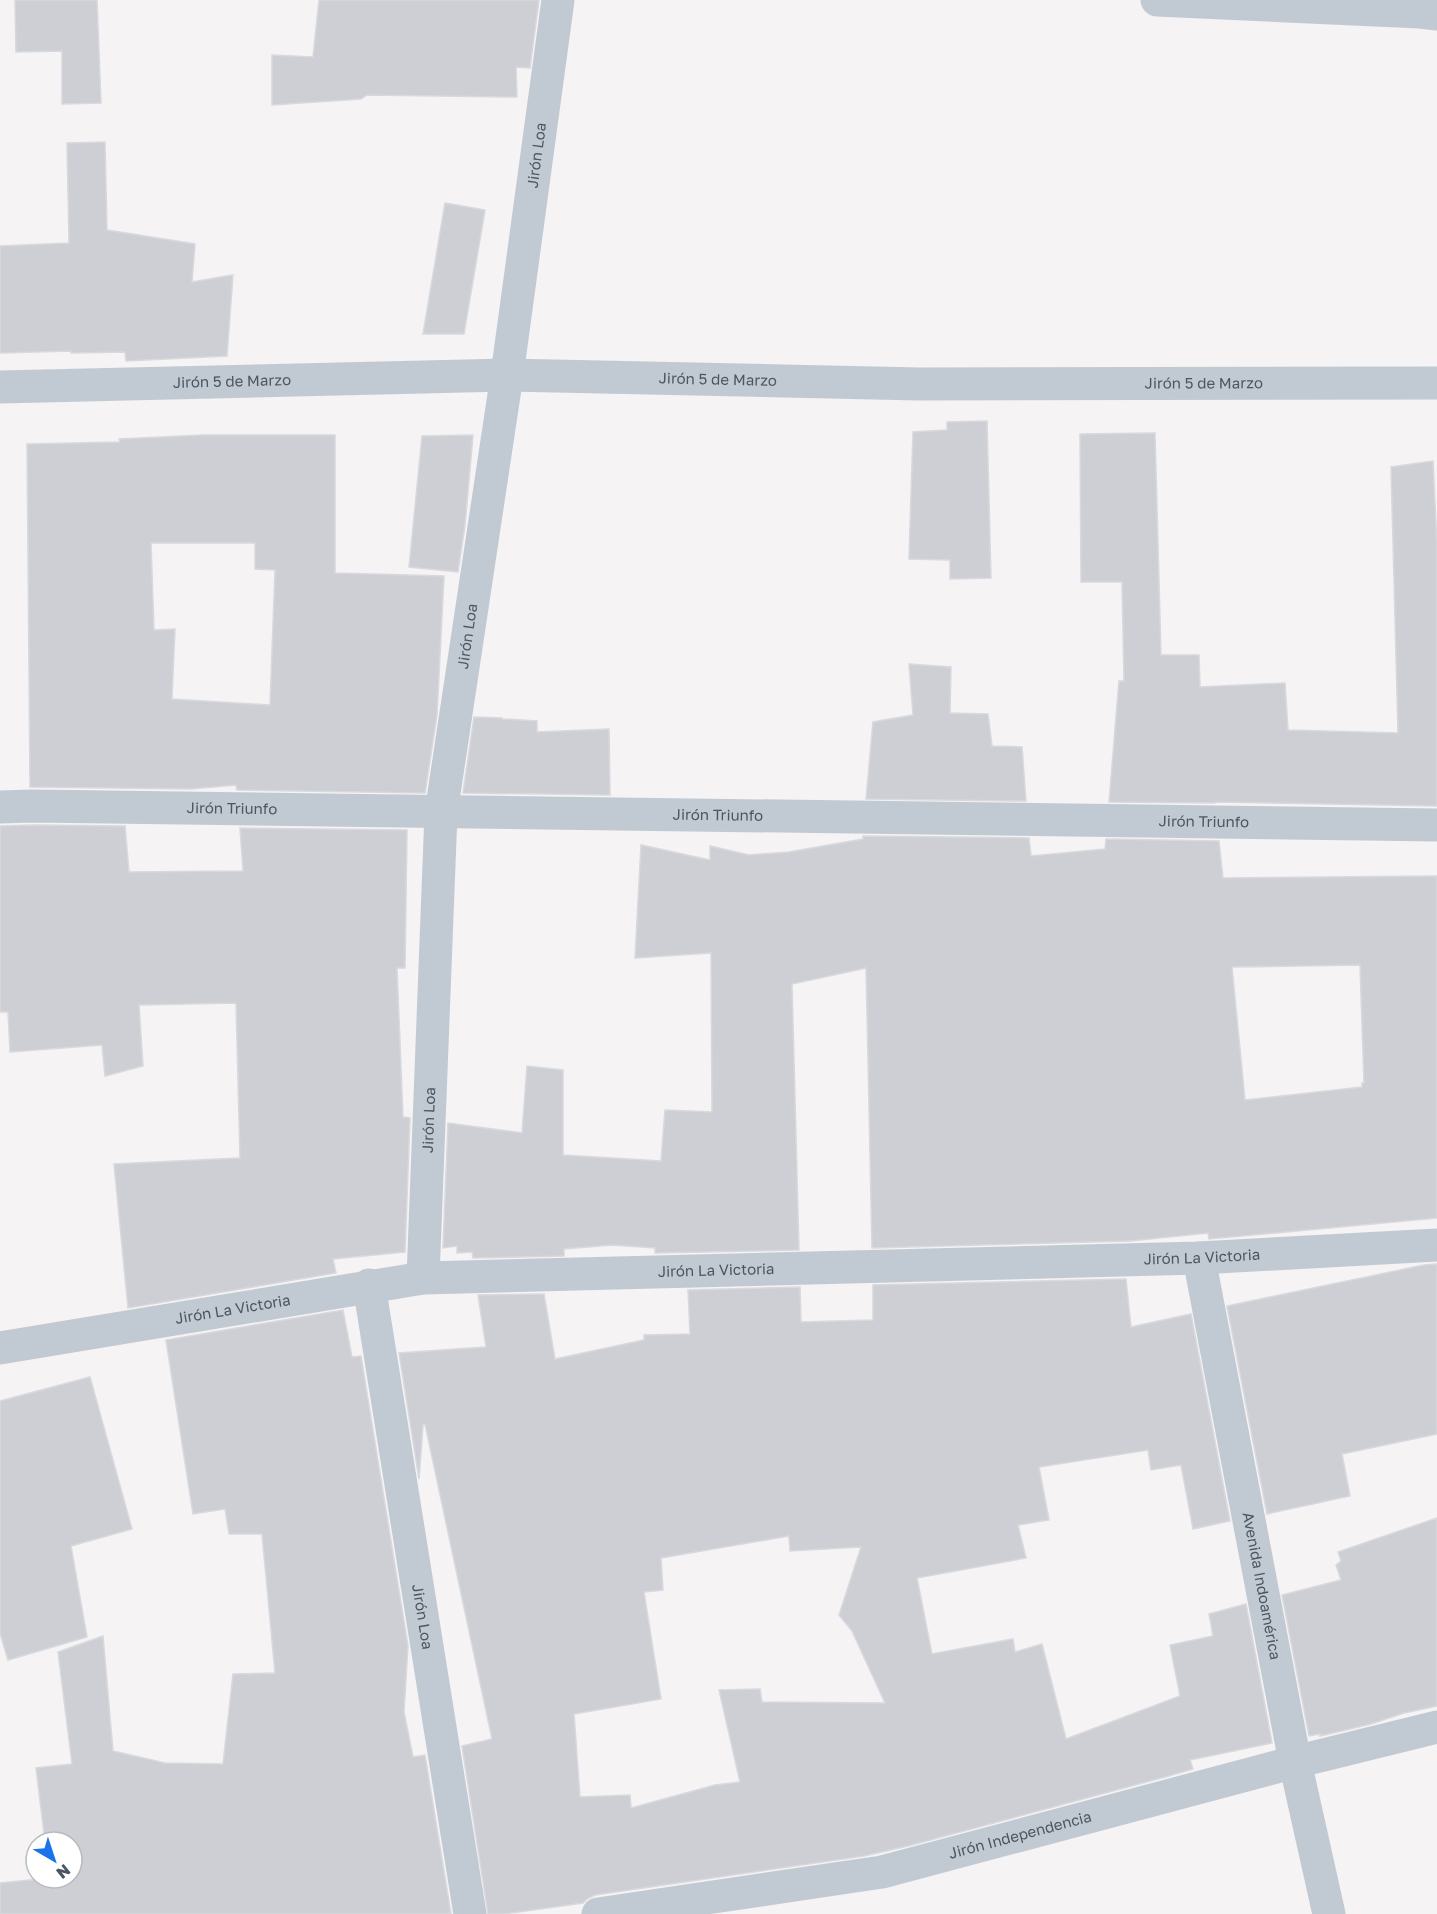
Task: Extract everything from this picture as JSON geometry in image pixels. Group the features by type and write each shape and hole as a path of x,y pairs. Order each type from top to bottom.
{"street":[{"name":"Jirón Loa","path":"423,1278 441,813 507,375 558,0"},
{"path":"1157,0 1437,14"},
{"name":"Jirón 5 de Marzo","path":"0,387 507,375 919,384 1437,383"},
{"name":"Jirón Triunfo","path":"0,807 1437,825"},
{"name":"Jirón La Victoria","path":"0,1348 369,1285 423,1278 1199,1258 1437,1245"},
{"name":"Avenida Indoamérica","path":"1199,1258 1295,1762 1329,1914"},
{"name":"Jirón Loa","path":"369,1285 470,1914"},
{"name":"Jirón Independencia","path":"598,1914 882,1872 1295,1762 1437,1727"}],"building":[{"path":"15,0 97,0 101,103 62,104 62,51 16,52"},
{"path":"319,0 539,0 530,68 516,67 517,97 367,95 361,99 272,105 272,55 313,57"},
{"path":"105,142 107,230 195,244 192,282 233,275 227,356 126,361 125,352 0,353 0,246 69,243 67,143"},
{"path":"445,203 485,210 464,334 423,334"},
{"path":"987,421 991,578 950,579 950,560 909,559 913,432 947,430 947,422"},
{"path":"1155,433 1161,655 1199,655 1200,687 1285,683 1288,730 1398,733 1391,467 1433,461 1437,543 1437,806 1109,802 1119,681 1124,681 1122,582 1081,582 1080,434"},
{"path":"203,435 335,435 335,573 444,576 437,715 425,793 237,790 236,785 190,789 30,787 27,444 120,442 119,439","holes":["151,543 255,543 255,569 275,570 270,705 172,699 175,629 154,630"]},
{"path":"473,435 465,525 458,572 409,567 422,436"},
{"path":"909,664 951,667 950,713 988,714 992,746 1022,747 1026,801 866,799 873,722 913,715"},
{"path":"474,717 537,721 537,732 609,729 610,795 463,793"},
{"path":"0,826 125,826 129,872 243,871 240,828 407,830 405,968 397,968 403,1117 410,1118 405,1252 333,1259 336,1273 128,1308 114,1164 240,1158 236,1003 139,1005 143,1066 105,1076 102,1045 10,1052 8,1012 0,1012"},
{"path":"863,836 1029,838 1031,856 1105,849 1106,839 1219,841 1223,878 1437,876 1437,1218 1209,1239 1208,1233 1130,1241 872,1248 866,968 792,984 799,1250 655,1253 655,1248 612,1245 564,1249 564,1256 473,1258 472,1252 457,1253 457,1246 443,1248 448,1123 522,1133 527,1066 563,1070 563,1155 661,1161 665,1110 712,1112 711,953 635,958 641,845 710,860 710,846 749,855 789,852 863,839","holes":["1360,965 1364,1083 1362,1087 1245,1100 1232,967"]},
{"path":"1437,1264 1437,1434 1342,1454 1350,1496 1267,1514 1227,1306"},
{"path":"1126,1279 1131,1327 1191,1314 1230,1521 1193,1529 1181,1465 1151,1470 1148,1450 1039,1467 1049,1520 1018,1525 1026,1558 917,1578 932,1654 1013,1639 1015,1652 1042,1644 1066,1739 1180,1696 1170,1645 1213,1636 1209,1614 1246,1604 1272,1743 1190,1760 1193,1769 864,1856 595,1895 583,1903 504,1914 488,1914 462,1746 492,1739 425,1424 423,1425 419,1479 399,1353 486,1347 478,1295 544,1294 555,1359 644,1340 644,1335 690,1334 688,1290 800,1287 801,1322 873,1320 873,1285","holes":["789,1536 790,1551 861,1547 839,1615 852,1631 885,1703 762,1702 760,1689 719,1690 740,1782 715,1785 631,1808 630,1795 580,1797 574,1714 661,1699 644,1592 663,1590 661,1558"]},
{"path":"343,1310 352,1357 361,1356 408,1646 404,1712 413,1757 425,1755 451,1914 0,1914 0,1883 24,1881 24,1890 84,1890 84,1830 44,1830 36,1768 72,1764 58,1652 103,1636 113,1751 165,1763 223,1764 233,1674 275,1673 262,1534 229,1534 225,1509 193,1514 166,1340"},
{"path":"90,1377 132,1529 71,1546 87,1637 8,1660 0,1633 0,1401"},
{"path":"1437,1518 1437,1706 1320,1736 1320,1734 1309,1736 1282,1595 1341,1580 1336,1565 1341,1561 1338,1552"}]}
